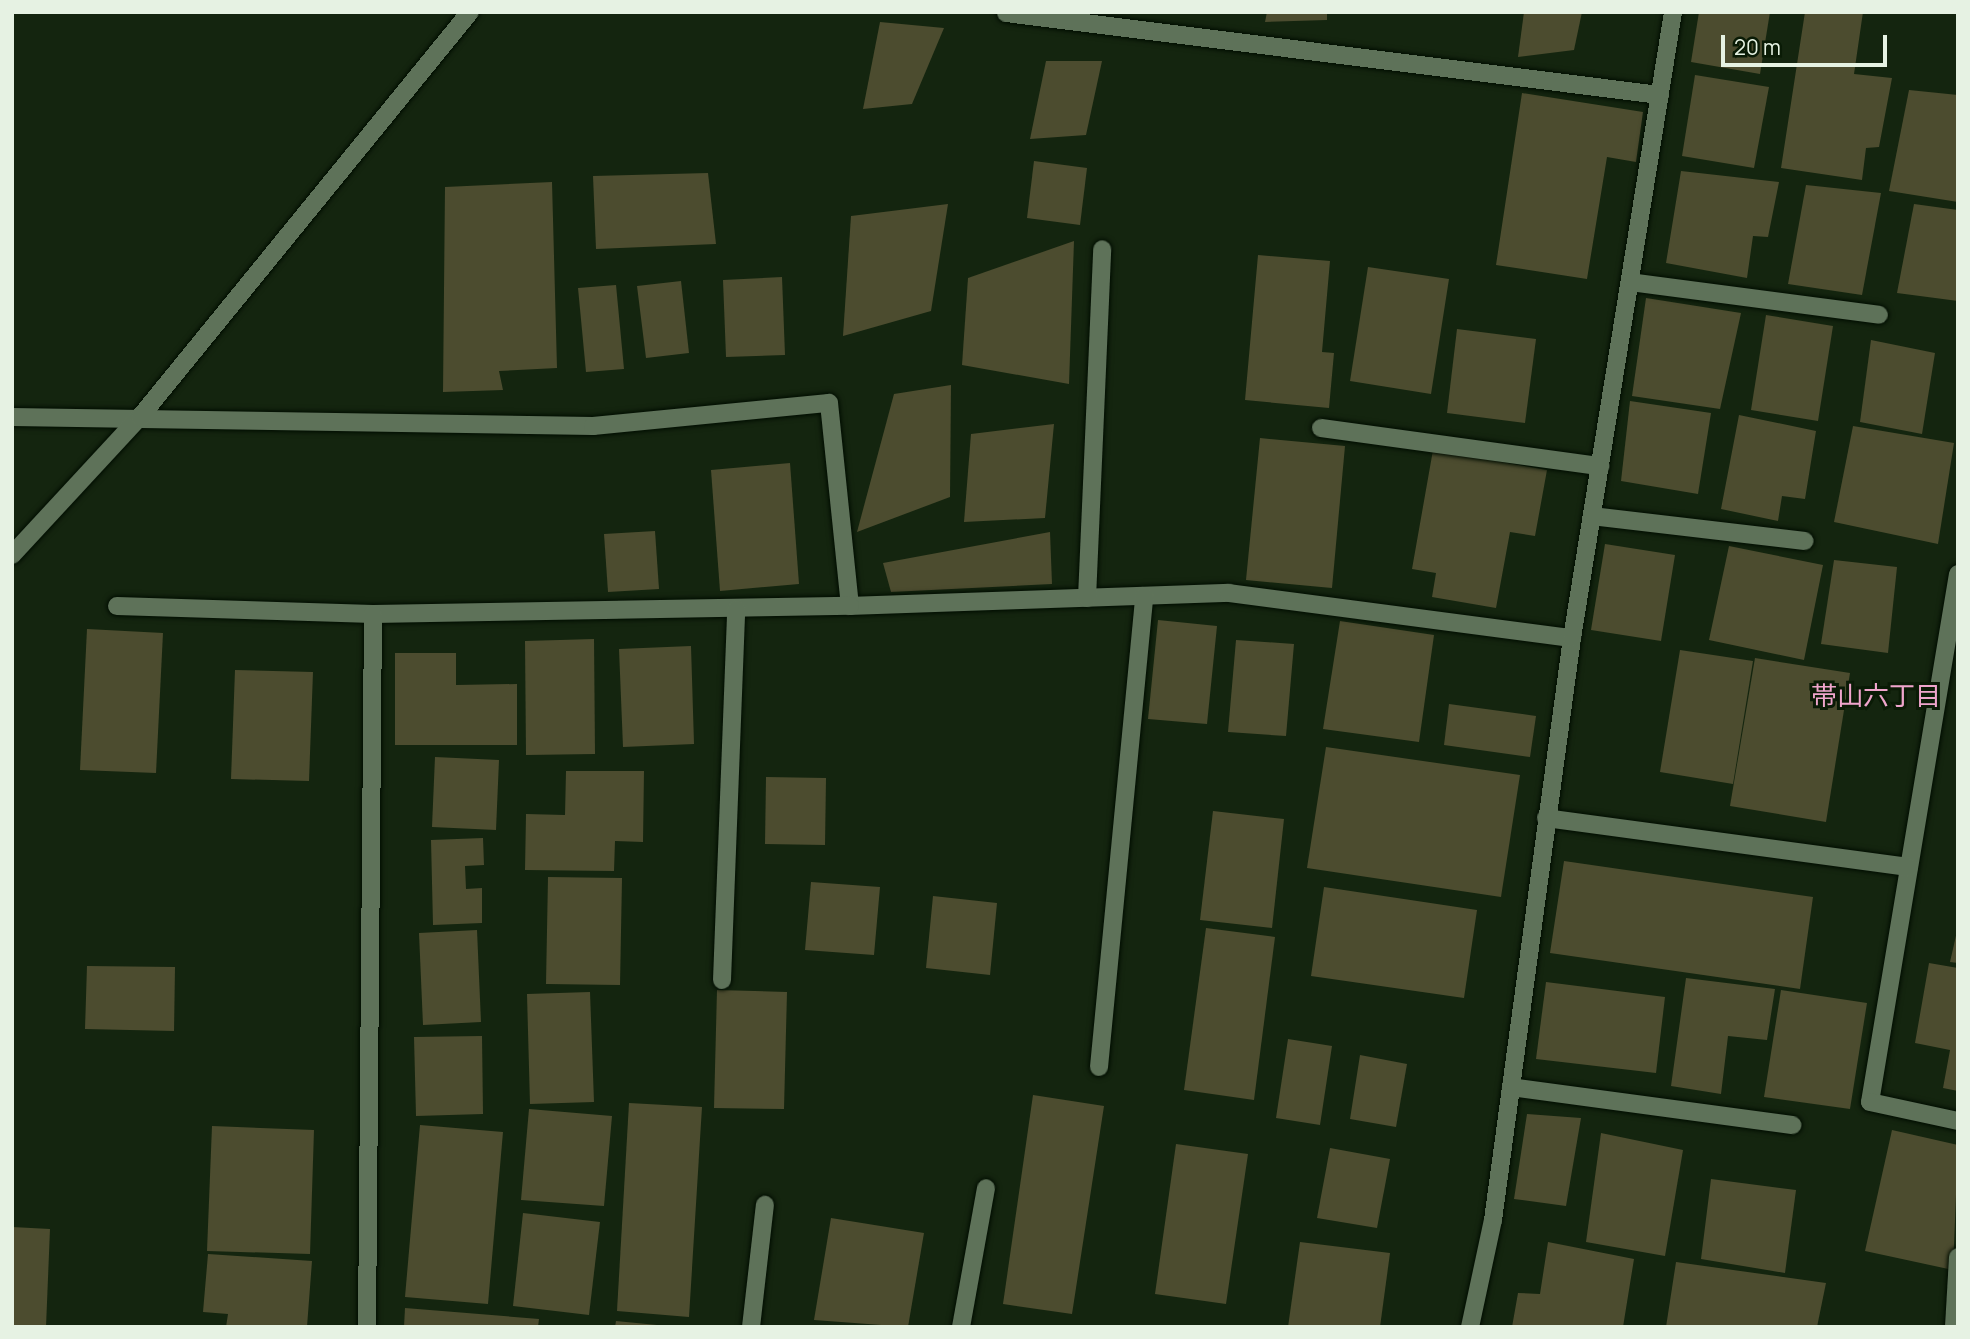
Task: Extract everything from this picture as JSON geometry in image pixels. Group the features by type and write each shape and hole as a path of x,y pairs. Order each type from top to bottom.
{"street":[{"path":"12,555 140,417 470,12"},
{"path":"1470,1327 1493,1220 1572,638 1673,12"},
{"path":"1006,13 1660,95"},
{"path":"1087,598 1102,249"},
{"path":"1630,282 1879,316"},
{"path":"12,417 593,426 829,403 850,606"},
{"path":"1321,428 1600,466"},
{"path":"1592,516 1805,541"},
{"path":"1958,574 1870,1102 1958,1121"},
{"path":"117,606 373,614 736,609 1229,593 1572,638"},
{"path":"1099,1067 1144,596"},
{"path":"722,980 736,609"},
{"path":"367,1327 373,614"},
{"path":"1546,818 1909,867"},
{"path":"1511,1087 1792,1125"},
{"path":"961,1327 986,1188"},
{"path":"751,1327 765,1205"},
{"path":"1954,1327 1958,1257"}],"building":[{"path":"1267,12 1327,12 1327,20 1265,22"},
{"path":"1524,12 1582,12 1574,50 1518,57"},
{"path":"1699,12 1770,12 1760,74 1691,62"},
{"path":"1805,12 1863,12 1854,74 1892,78 1879,147 1866,148 1862,180 1781,168"},
{"path":"880,22 944,28 912,104 863,109"},
{"path":"1046,61 1102,61 1086,135 1030,139"},
{"path":"1695,75 1769,87 1754,168 1682,156"},
{"path":"1909,90 1958,95 1958,202 1889,191"},
{"path":"1522,93 1643,112 1636,162 1607,157 1587,279 1496,265"},
{"path":"1034,161 1087,168 1080,225 1027,218"},
{"path":"1681,171 1779,182 1768,237 1753,236 1747,278 1666,263"},
{"path":"708,173 716,244 596,249 593,176"},
{"path":"552,182 557,368 499,371 503,390 443,392 445,187"},
{"path":"1806,185 1881,193 1862,295 1788,284"},
{"path":"948,204 931,311 843,336 851,216"},
{"path":"1914,204 1958,210 1958,301 1897,293"},
{"path":"1074,241 1069,384 962,365 968,278"},
{"path":"1258,255 1330,261 1322,352 1334,353 1329,408 1245,400"},
{"path":"1368,267 1449,279 1431,394 1350,381"},
{"path":"782,277 785,355 726,357 723,280"},
{"path":"681,281 689,353 646,358 637,286"},
{"path":"616,285 624,369 586,372 578,288"},
{"path":"1646,298 1741,313 1720,409 1632,396"},
{"path":"1766,315 1833,326 1818,421 1751,410"},
{"path":"1457,329 1536,339 1525,423 1447,413"},
{"path":"1871,340 1935,353 1922,434 1860,422"},
{"path":"951,385 950,497 857,532 894,394"},
{"path":"1630,401 1711,413 1698,494 1621,481"},
{"path":"1739,415 1816,431 1805,499 1782,496 1778,521 1721,509"},
{"path":"1054,424 1045,518 964,522 971,434"},
{"path":"1853,426 1954,443 1938,544 1834,522"},
{"path":"1260,438 1345,446 1332,588 1246,580"},
{"path":"1433,450 1547,470 1535,536 1510,532 1496,608 1432,597 1436,573 1412,569"},
{"path":"790,463 799,584 720,591 711,470"},
{"path":"655,531 659,589 608,592 604,534"},
{"path":"1050,532 1052,584 891,592 883,563"},
{"path":"1605,544 1675,555 1661,641 1591,630"},
{"path":"1729,546 1823,565 1804,660 1709,640"},
{"path":"1834,560 1897,567 1888,653 1821,644"},
{"path":"1158,620 1217,626 1207,724 1148,719"},
{"path":"1340,621 1434,635 1419,742 1323,729"},
{"path":"87,629 163,633 156,773 80,770"},
{"path":"594,639 595,754 526,755 525,641"},
{"path":"1236,640 1294,644 1286,736 1228,732"},
{"path":"691,646 694,744 623,747 619,649"},
{"path":"1680,650 1753,661 1733,784 1660,772"},
{"path":"395,653 456,653 456,685 517,684 517,745 395,745"},
{"path":"1755,658 1850,673 1826,822 1730,806"},
{"path":"235,670 313,672 309,781 231,779"},
{"path":"1449,704 1536,716 1530,757 1444,745"},
{"path":"1326,747 1520,775 1501,897 1307,868"},
{"path":"435,757 499,760 496,830 432,827"},
{"path":"566,771 644,771 643,842 615,841 614,871 525,870 526,814 565,815"},
{"path":"766,777 826,778 825,845 765,844"},
{"path":"1213,811 1284,819 1272,928 1200,920"},
{"path":"483,838 484,865 465,866 466,889 482,888 482,923 433,925 431,840"},
{"path":"1564,861 1813,897 1800,989 1550,953"},
{"path":"548,877 622,878 620,985 546,984"},
{"path":"811,882 880,887 874,955 805,950"},
{"path":"1324,887 1477,910 1464,998 1311,976"},
{"path":"933,896 997,903 990,975 926,968"},
{"path":"1958,927 1958,963 1950,962"},
{"path":"1206,928 1275,937 1254,1100 1184,1090"},
{"path":"477,930 481,1022 423,1025 419,933"},
{"path":"1929,963 1958,968 1958,1091 1943,1088 1950,1050 1915,1043"},
{"path":"87,966 175,967 174,1031 85,1029"},
{"path":"1686,978 1775,989 1767,1040 1728,1036 1721,1094 1671,1086"},
{"path":"1546,982 1665,997 1656,1073 1536,1059"},
{"path":"717,990 787,992 784,1109 714,1108"},
{"path":"1781,990 1867,1003 1850,1109 1764,1097"},
{"path":"590,992 594,1102 530,1104 527,994"},
{"path":"482,1036 483,1114 416,1116 414,1037"},
{"path":"1288,1039 1332,1046 1320,1125 1276,1118"},
{"path":"1360,1055 1407,1064 1396,1127 1350,1119"},
{"path":"1033,1095 1104,1106 1072,1314 1003,1304"},
{"path":"629,1103 702,1107 689,1317 617,1311"},
{"path":"529,1109 612,1116 604,1206 521,1200"},
{"path":"1527,1114 1581,1118 1566,1206 1514,1199"},
{"path":"420,1125 503,1132 488,1304 405,1297"},
{"path":"212,1126 314,1130 310,1254 207,1251"},
{"path":"1892,1130 1958,1145 1953,1270 1865,1251"},
{"path":"1601,1133 1683,1150 1665,1256 1586,1242"},
{"path":"1176,1144 1248,1154 1226,1304 1155,1294"},
{"path":"1330,1148 1390,1159 1377,1228 1317,1218"},
{"path":"1711,1179 1796,1190 1785,1273 1701,1259"},
{"path":"523,1213 600,1222 589,1315 513,1306"},
{"path":"831,1218 924,1233 908,1327 814,1320"},
{"path":"12,1227 50,1229 46,1327 12,1327"},
{"path":"1300,1242 1390,1253 1380,1327 1288,1327"},
{"path":"1548,1242 1634,1259 1623,1327 1512,1327 1518,1293 1540,1294"},
{"path":"208,1254 312,1261 307,1327 226,1327 228,1314 203,1312"},
{"path":"1676,1262 1826,1283 1817,1327 1666,1327"},
{"path":"405,1308 539,1319 538,1327 404,1327"},
{"path":"616,1321 657,1325 657,1327 615,1327"}],"district":[{"name":"帯山六丁目","path":"1876,696"}]}
